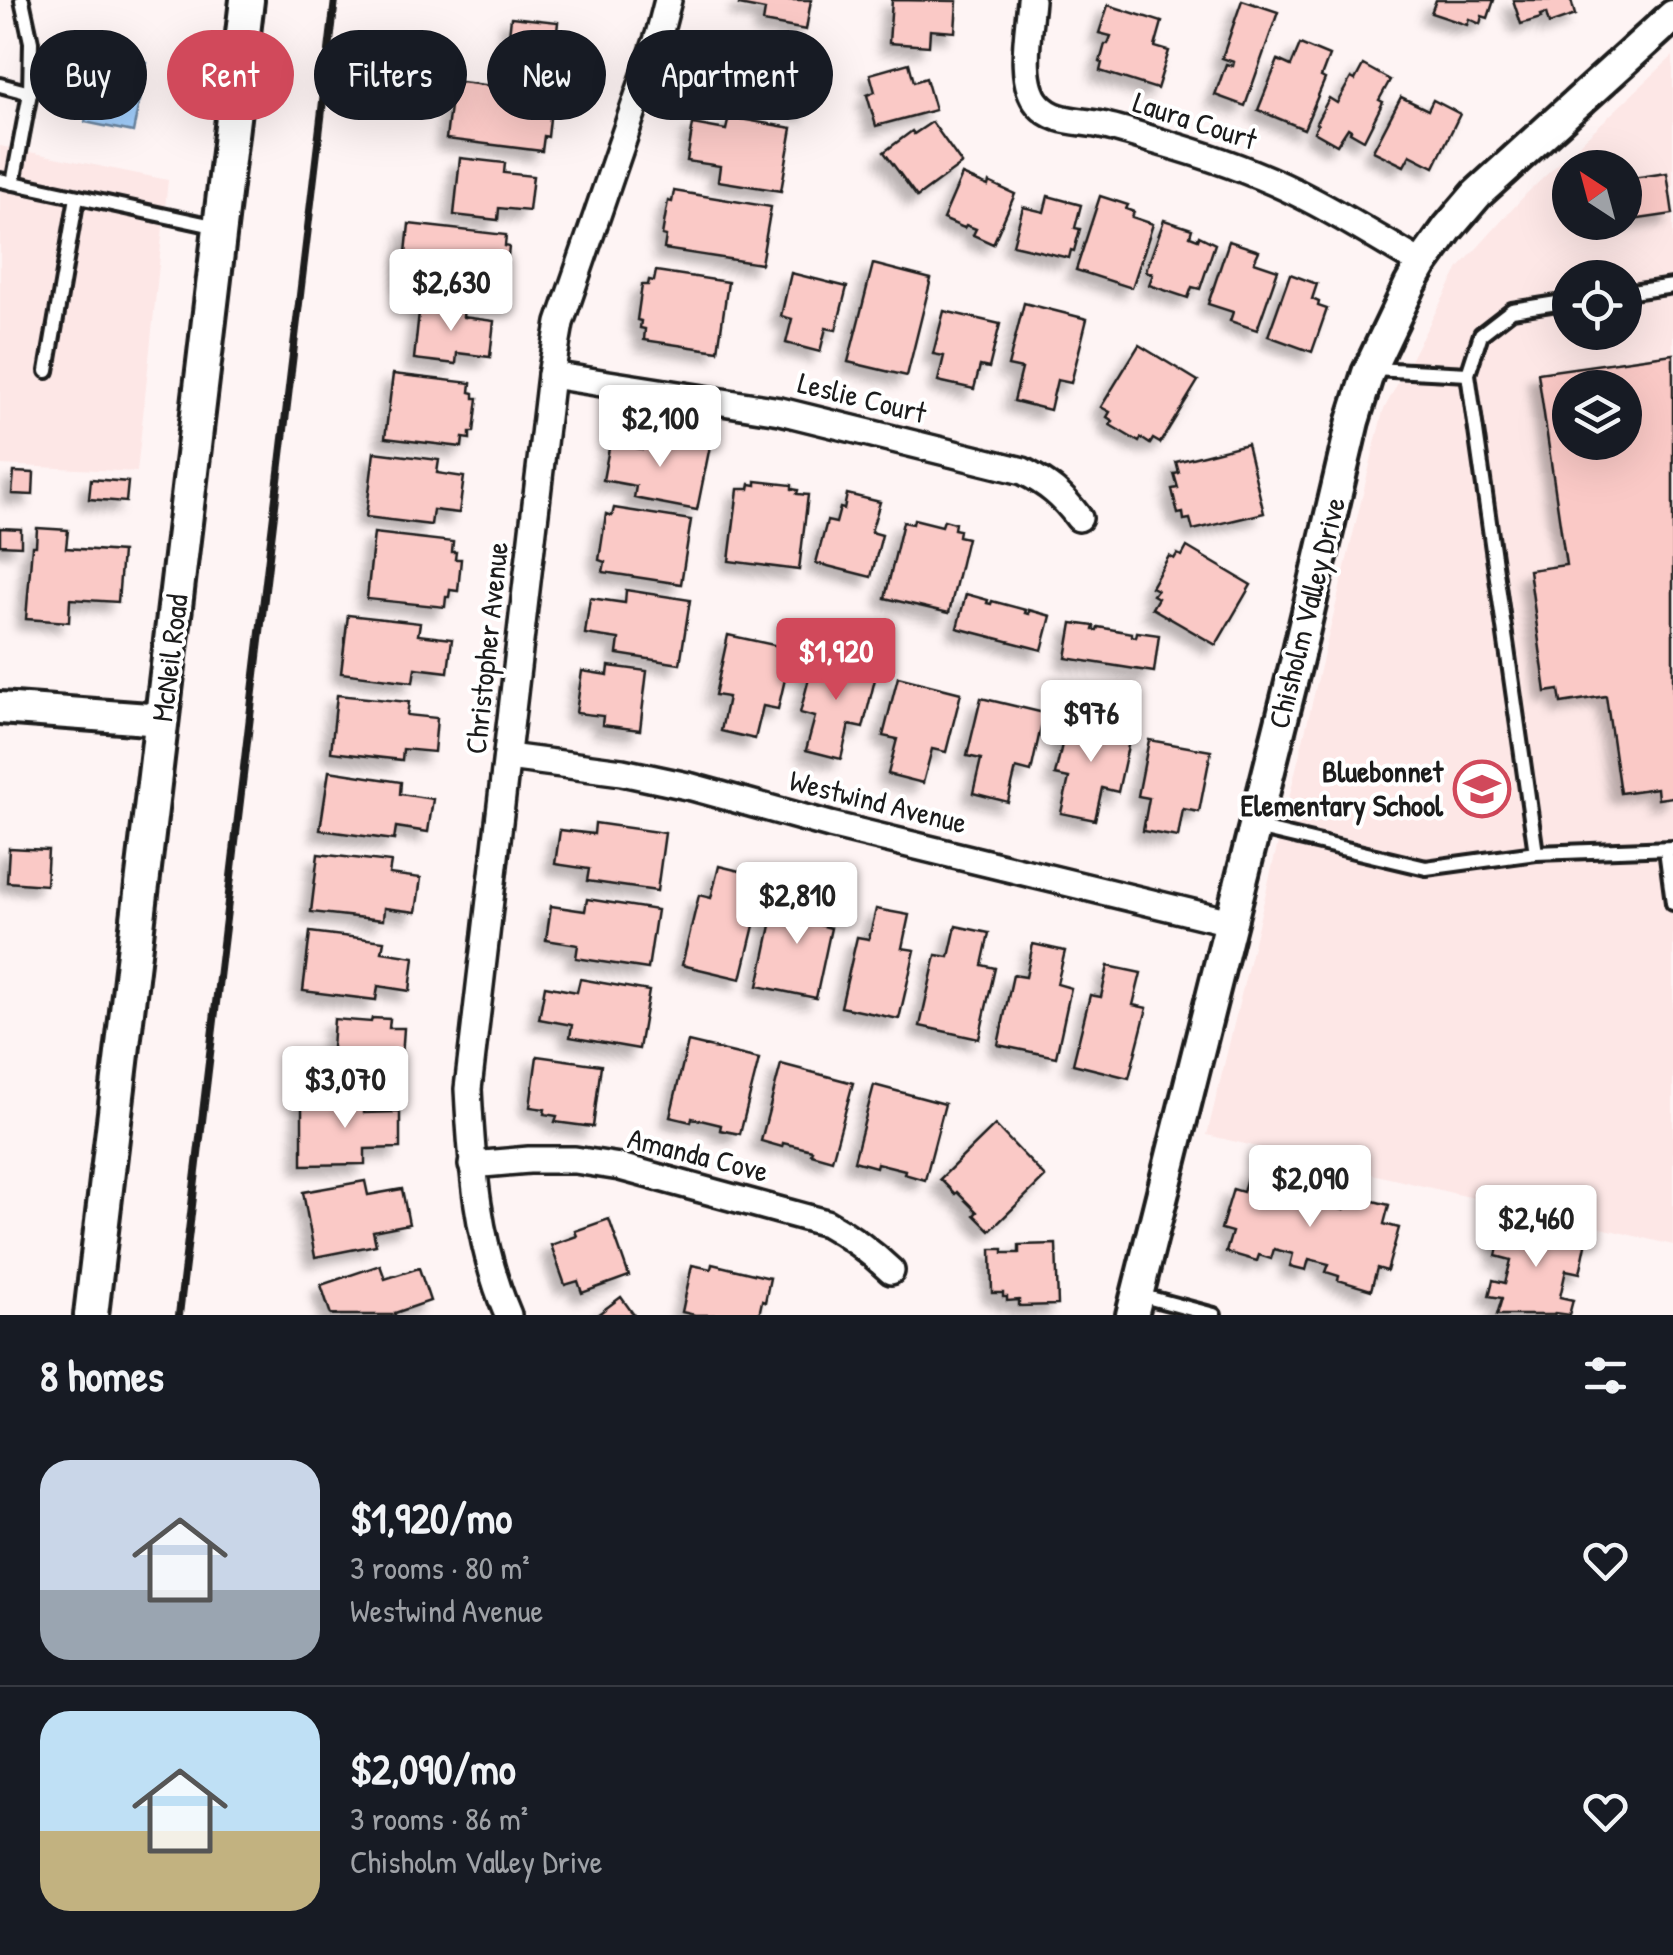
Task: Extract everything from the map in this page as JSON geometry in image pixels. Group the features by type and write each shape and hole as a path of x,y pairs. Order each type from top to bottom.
{"main road":[{"name":"McNeil Road","path":"91,1315 247,0"}],"street":[{"name":"Christopher Avenue","path":"508,1315 484,1240 472,1164 468,1089 551,376 560,323 668,0"},
{"name":"Laura Court","path":"1031,0 1028,86 1036,102 1049,114 1170,144 1261,177 1308,198 1422,264"},
{"name":"Chisholm Valley Drive","path":"1134,1305 1296,664 1353,421 1370,369 1422,264 1448,228 1478,194 1673,16"},
{"name":"Leslie Court","path":"551,376 780,412 1023,471 1047,484 1080,518"},
{"path":"0,708 162,720"},
{"name":"Westwind Avenue","path":"508,756 622,772 692,787 830,825 1230,922"},
{"name":"Amanda Cove","path":"472,1164 575,1160 620,1168 826,1224 891,1271"}],"lane":[{"path":"22,0 30,37"},
{"path":"0,84 30,93 7,182 220,228"},
{"path":"46,370 77,197"},
{"path":"1642,291 1673,286"},
{"path":"1536,853 1468,374 1481,334 1512,310 1552,304"},
{"path":"1370,369 1468,374"},
{"path":"1254,828 1426,868 1536,853 1670,849 1673,902"},
{"path":"1134,1305 1214,1315"}],"shaded area":[{"name":"Bluebonnet Elementary School","path":"1673,56 1673,1245 1207,1135 1383,411 1459,268 1552,170 1552,240 1642,240 1642,150 1573,150"},
{"path":"0,146 168,180 137,472 0,465"}],"water":[{"path":"85,120 135,120 133,132"}],"building":[{"path":"740,0 811,0 806,30 763,22 765,10 739,5"},
{"path":"892,0 957,1 955,32 930,30 929,46 889,43"},
{"path":"1242,0 1278,12 1245,106 1215,95 1226,64 1233,66 1234,62 1222,58"},
{"path":"1436,0 1494,0 1488,18 1482,16 1480,24 1469,19 1467,25 1431,13"},
{"path":"1513,0 1571,0 1575,15 1549,24 1546,13 1521,24"},
{"path":"1108,5 1162,22 1155,47 1169,51 1157,89 1100,71 1105,44 1111,36 1099,33"},
{"path":"511,17 558,22 557,30 510,30"},
{"path":"1300,44 1329,56 1321,77 1325,79 1304,129 1258,110 1278,60 1291,66"},
{"path":"909,63 914,82 926,78 935,110 876,126 867,95 875,92 870,74"},
{"path":"1363,65 1390,80 1379,100 1383,102 1364,140 1348,128 1337,145 1314,132 1316,123 1329,98 1337,103"},
{"path":"467,83 487,85 487,120 550,120 542,151 446,139 448,120 467,120"},
{"path":"1401,97 1428,110 1433,100 1460,114 1434,167 1410,155 1404,166 1373,151"},
{"path":"728,120 792,128 781,191 718,181 720,166 687,161 693,124 726,130"},
{"path":"932,122 962,164 917,197 884,152"},
{"path":"460,158 505,163 504,173 533,176 529,211 499,208 498,220 454,215"},
{"path":"1667,173 1673,214 1642,219 1642,177"},
{"path":"962,175 1015,194 993,244 973,235 976,229 943,219"},
{"path":"674,191 771,207 761,264 664,249 666,236 662,235 668,201 672,202"},
{"path":"1048,196 1081,205 1075,228 1080,229 1069,258 1013,245 1023,207 1044,212"},
{"path":"1100,196 1128,205 1126,209 1134,212 1132,217 1153,224 1132,288 1076,270"},
{"path":"1164,220 1192,229 1190,236 1215,244 1200,289 1192,287 1188,298 1149,285 1153,274 1146,271"},
{"path":"409,224 506,235 505,246 509,247 505,282 501,281 499,293 403,282"},
{"path":"1229,241 1259,251 1254,262 1278,270 1257,330 1230,321 1233,312 1208,304"},
{"path":"873,264 931,279 907,376 848,362"},
{"path":"656,271 728,282 718,351 644,340 645,329 640,328 641,321 637,320 642,285 654,281"},
{"path":"791,273 847,287 836,330 826,328 820,352 786,343 792,319 781,316"},
{"path":"1290,274 1317,284 1312,299 1327,309 1312,352 1268,336"},
{"path":"420,303 464,308 463,317 494,321 490,357 457,353 456,364 414,359"},
{"path":"1024,303 1087,319 1071,383 1057,380 1050,410 1014,401 1022,369 1008,366"},
{"path":"944,311 1000,324 989,368 980,366 974,389 938,381 944,356 933,354"},
{"path":"1139,345 1198,381 1160,443 1153,439 1150,444 1141,438 1139,442 1110,425 1110,412 1101,407"},
{"path":"1673,354 1673,797 1658,799 1657,788 1620,793 1606,696 1561,703 1559,690 1546,692 1529,570 1566,565 1538,373 1552,371 1552,460 1642,460 1642,370 1559,370"},
{"path":"393,374 471,383 470,392 478,398 470,439 463,438 462,447 385,438"},
{"path":"645,434 710,446 697,510 634,498 636,486 603,480 610,443 642,449"},
{"path":"1247,444 1264,513 1193,530 1190,519 1184,520 1183,513 1178,514 1172,489 1178,488 1176,462"},
{"path":"374,452 439,460 437,473 464,477 459,513 433,510 431,525 366,517"},
{"path":"14,472 34,473 33,495 12,494"},
{"path":"91,479 128,482 126,502 89,499"},
{"path":"756,481 792,485 797,494 808,495 799,570 729,561 738,489 749,489"},
{"path":"847,494 880,502 871,532 882,535 871,577 816,563 827,521 836,523"},
{"path":"614,508 691,520 681,584 603,572 605,562 599,560 606,514 612,516"},
{"path":"914,519 942,526 944,520 955,523 958,536 967,538 949,613 885,598 903,522 913,524"},
{"path":"0,528 21,529 21,546 0,545"},
{"path":"37,528 68,530 66,548 122,552 118,602 70,599 69,622 26,619"},
{"path":"374,533 453,542 455,559 461,559 458,591 450,590 445,607 367,599"},
{"path":"1187,547 1251,585 1216,645 1152,608 1158,598 1153,595 1157,590 1151,587 1169,556 1182,556"},
{"path":"626,590 690,600 680,664 617,654 619,639 585,634 590,598 625,603"},
{"path":"966,594 988,600 987,603 1026,610 1025,613 1029,614 1029,610 1051,616 1042,650 957,628"},
{"path":"348,615 420,623 418,635 452,639 448,672 415,668 413,682 341,673"},
{"path":"1072,623 1094,626 1093,630 1098,627 1132,633 1136,637 1137,632 1159,635 1154,672 1066,658"},
{"path":"728,635 792,649 778,709 763,706 755,739 721,731 728,697 715,695"},
{"path":"815,655 877,671 863,728 849,725 841,759 806,750 815,717 800,713"},
{"path":"609,666 647,671 640,730 602,725 603,716 576,713 582,671 608,675"},
{"path":"898,677 961,693 946,752 932,749 923,783 888,774 897,739 883,736"},
{"path":"337,695 409,702 407,715 437,718 434,752 403,749 402,760 331,752"},
{"path":"981,698 1044,713 1031,772 1016,768 1008,802 973,793 981,759 967,756"},
{"path":"1068,718 1131,732 1118,792 1102,788 1095,820 1061,813 1069,778 1055,775"},
{"path":"1149,740 1211,751 1199,812 1183,809 1178,837 1143,831 1149,798 1138,796"},
{"path":"329,771 401,782 400,794 433,799 428,832 396,827 394,840 320,830"},
{"path":"595,823 665,833 657,891 587,881 589,869 555,864 560,830 594,834"},
{"path":"9,848 48,850 46,885 7,882"},
{"path":"318,854 391,862 389,874 421,878 416,912 384,908 383,920 311,912"},
{"path":"719,866 752,874 744,906 758,909 741,979 682,965 699,895 711,898"},
{"path":"792,887 826,895 820,925 831,928 816,998 758,986 773,916 786,918"},
{"path":"587,899 657,910 648,969 576,958 578,945 546,940 551,906 585,911"},
{"path":"876,909 909,915 902,948 915,950 899,1019 841,1007 857,937 869,939"},
{"path":"956,926 989,933 982,965 995,968 979,1039 920,1026 936,955 949,957"},
{"path":"310,932 384,941 382,952 414,957 410,991 378,986 376,1000 303,991"},
{"path":"1033,944 1065,951 1057,984 1071,988 1056,1057 998,1045 1013,975 1026,977"},
{"path":"1108,966 1141,973 1133,1005 1147,1008 1129,1078 1073,1064 1090,995 1101,997"},
{"path":"580,979 649,991 639,1049 570,1037 572,1025 539,1019 545,986 577,992"},
{"path":"372,1018 390,1019 389,1028 404,1028 401,1073 385,1072 384,1081 330,1077 334,1019 371,1022"},
{"path":"688,1042 759,1059 740,1134 720,1130 721,1125 670,1117"},
{"path":"537,1056 601,1065 593,1127 555,1122 557,1116 530,1107"},
{"path":"781,1064 853,1083 832,1160 811,1154 812,1150 761,1141"},
{"path":"874,1085 945,1104 925,1180 904,1174 905,1170 854,1161"},
{"path":"302,1098 364,1098 364,1113 400,1112 400,1148 365,1149 365,1164 302,1165"},
{"path":"995,1125 1045,1177 990,1231 974,1215 977,1212 940,1179"},
{"path":"1249,1170 1279,1179 1278,1184 1283,1185 1280,1193 1307,1201 1310,1188 1324,1191 1321,1204 1344,1210 1346,1203 1355,1205 1358,1197 1389,1205 1384,1224 1399,1228 1387,1271 1377,1268 1371,1290 1338,1280 1339,1276 1326,1272 1329,1264 1309,1259 1306,1270 1290,1266 1293,1254 1274,1249 1271,1259 1259,1255 1257,1261 1226,1252 1232,1232 1221,1229 1233,1189 1243,1192"},
{"path":"365,1181 368,1195 402,1189 409,1224 373,1231 376,1245 315,1257 303,1192"},
{"path":"609,1219 629,1276 582,1293 578,1281 565,1285 551,1245"},
{"path":"1504,1220 1587,1240 1580,1273 1566,1270 1560,1297 1573,1300 1569,1315 1497,1315 1502,1298 1489,1296 1493,1280 1505,1283 1511,1260 1496,1256"},
{"path":"1056,1244 1058,1305 1019,1306 1019,1300 1007,1301 1003,1293 992,1293 991,1249 1019,1253 1019,1245"},
{"path":"712,1264 770,1278 759,1315 682,1312 692,1265 711,1269"},
{"path":"380,1265 385,1279 419,1268 430,1301 395,1315 331,1315 321,1285"},
{"path":"621,1297 634,1315 597,1315"}],"railway":[{"path":"179,1315 335,0"}],"place":[{"name":"Bluebonnet Elementary School","path":"1482,789"}]}
